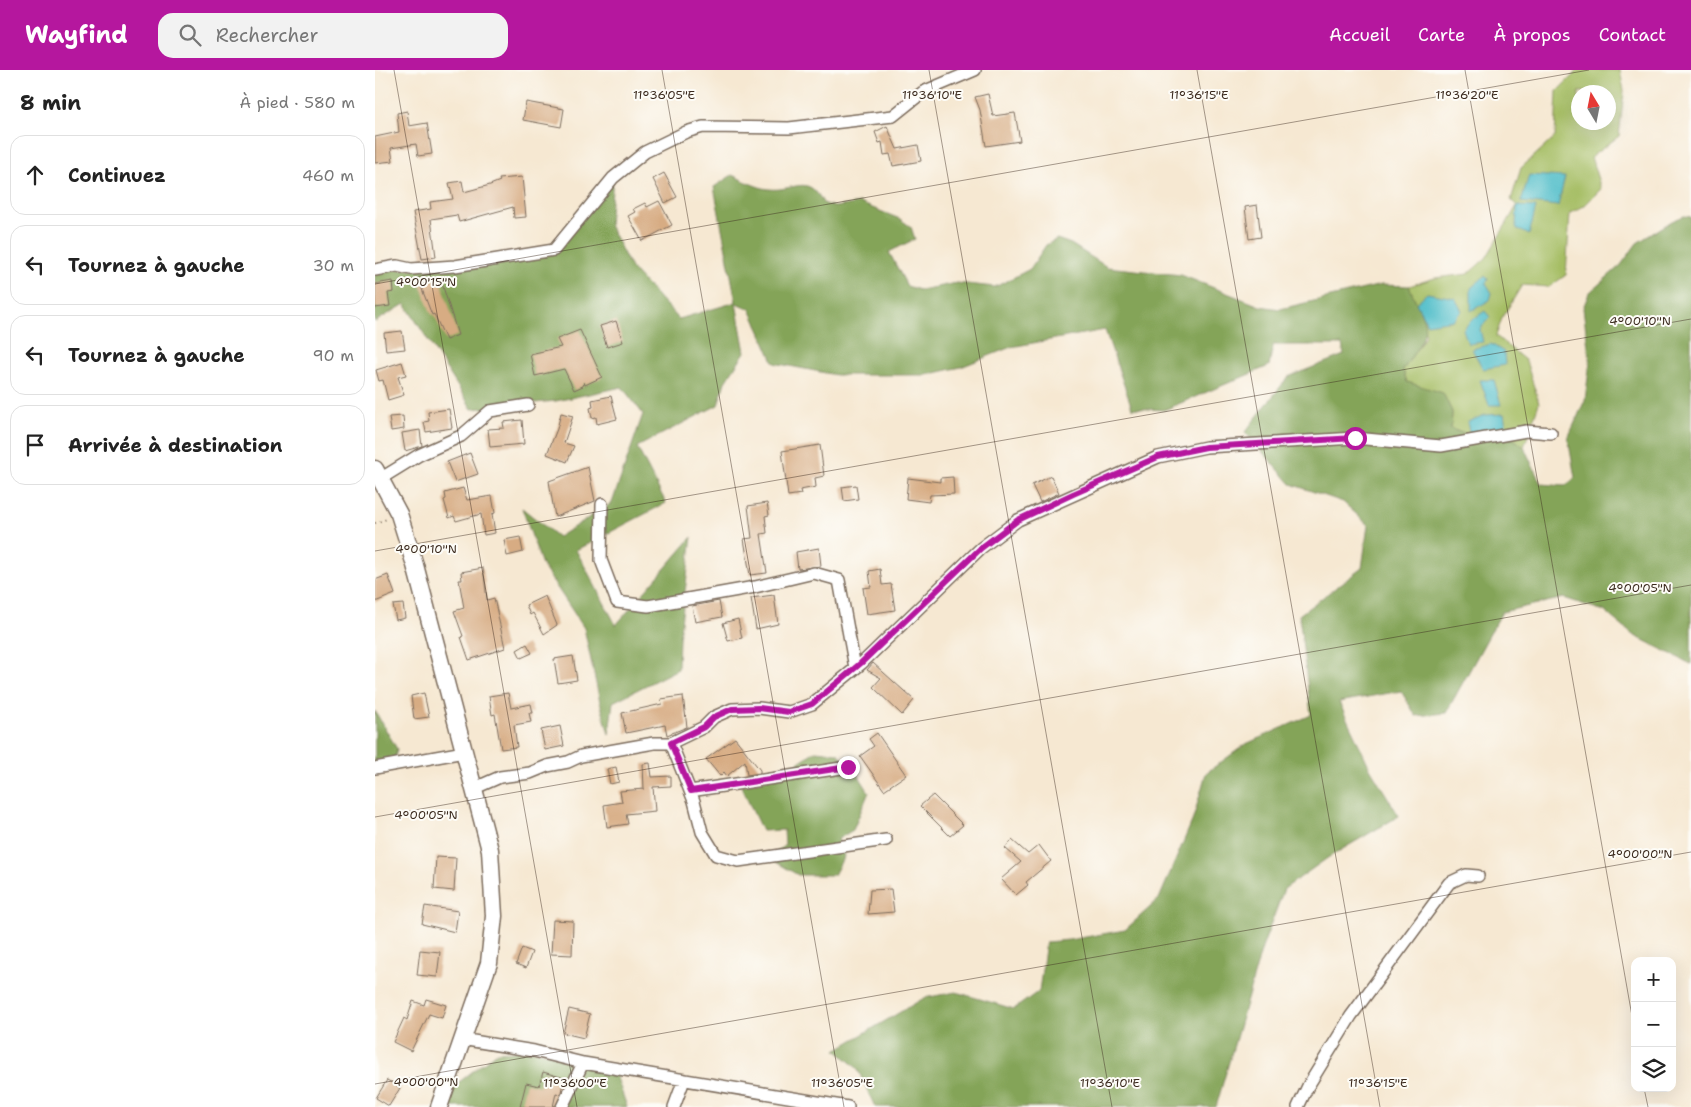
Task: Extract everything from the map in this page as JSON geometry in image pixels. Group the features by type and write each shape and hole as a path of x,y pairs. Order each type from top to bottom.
{"main road":[{"path":"377,474 399,514 415,565 490,850 494,916 489,963 461,1039 439,1107"}],"street":[{"path":"375,270 397,266 411,268 455,266 554,250 613,178 645,152 686,132 703,127 789,128 893,116 923,92 975,70"},
{"path":"377,474 461,436 490,411 528,405"},
{"path":"475,788 500,776 530,773 547,766 568,762 581,756 654,743 671,743 704,727 714,717 732,709 759,708 789,712 812,704 855,668 981,548 1018,520 1158,457 1206,447 1235,445 1355,438 1441,446 1525,431 1551,433"},
{"path":"602,504 601,560 617,602 648,606 755,587 814,573 839,580 855,668"},
{"path":"671,743 691,791 702,832 716,855 738,861 886,840"},
{"path":"375,768 465,752"},
{"path":"691,791 848,767"},
{"path":"1298,1107 1308,1086 1351,1016 1449,883 1466,875 1478,876"},
{"path":"461,1039 534,1051 583,1063 684,1080 780,1101 848,1107"},
{"path":"562,1107 583,1063"},
{"path":"674,1107 684,1080"}],"green space":[{"path":"1578,70 1620,70 1624,91 1619,136 1591,157 1601,189 1584,206 1570,213 1566,275 1549,287 1522,285 1502,318 1496,336 1526,361 1539,403 1524,447 1514,439 1470,436 1451,429 1452,412 1443,394 1407,382 1403,370 1426,335 1409,286 1435,278 1468,274 1486,258 1517,206 1511,200 1521,168 1555,137 1557,91"},
{"path":"732,175 769,189 806,186 812,188 823,203 834,207 860,203 900,219 911,227 915,239 889,252 907,286 920,290 957,283 995,287 1030,269 1046,245 1057,239 1071,244 1107,267 1181,275 1260,306 1280,309 1381,285 1409,286 1421,313 1425,329 1419,345 1403,370 1407,382 1443,393 1452,412 1451,429 1470,436 1514,439 1524,447 1541,484 1565,486 1575,478 1568,438 1585,400 1590,362 1583,308 1589,293 1621,265 1637,243 1672,221 1684,216 1691,217 1691,664 1633,635 1604,611 1564,598 1502,612 1446,713 1416,716 1401,691 1339,702 1370,768 1399,816 1329,857 1284,889 1262,948 1216,1107 875,1107 857,1068 836,1050 924,998 956,992 1014,1009 1039,991 1046,942 1125,930 1159,899 1193,819 1206,773 1246,744 1311,715 1299,615 1362,568 1368,525 1343,502 1291,484 1245,432 1288,377 1344,355 1342,345 1273,345 1269,366 1164,410 1132,408 1105,330 1011,347 961,367 926,375 836,375 774,363 750,309 736,303 745,352 725,382 718,405 637,447 666,503 576,550 616,625 692,537 679,639 678,669 613,702 609,734 584,628 542,565 522,508 558,537 612,503 643,414 622,387 556,401 472,409 405,304 375,322 375,270 412,269 554,250 613,178 609,225 631,268 679,319 736,302 714,187"},
{"path":"375,711 397,749 392,769 375,774"},
{"path":"815,751 838,753 857,773 869,792 853,830 838,839 844,856 834,875 798,875 769,858 785,845 784,830 762,831 741,786 780,775"},
{"path":"533,1050 614,1069 627,1107 439,1107 444,1094 497,1052"}],"water":[{"path":"1529,175 1565,177 1558,206 1521,202"},
{"path":"1517,206 1536,207 1529,235 1516,228"},
{"path":"1485,276 1488,279 1486,283 1492,293 1490,300 1471,311 1471,288"},
{"path":"1427,293 1455,298 1462,311 1453,320 1427,324 1416,303"},
{"path":"1485,311 1490,317 1480,329 1483,342 1468,344 1463,329"},
{"path":"1491,344 1504,352 1505,365 1483,369 1472,349"},
{"path":"1480,380 1494,380 1501,405 1489,405"},
{"path":"1504,414 1507,432 1487,428 1479,437 1470,436 1467,422 1485,415"}],"building":[{"path":"988,94 993,116 1015,113 1020,141 986,146 980,110 975,97"},
{"path":"526,102 564,109 561,127 523,120"},
{"path":"407,111 409,126 427,123 432,154 418,156 416,144 391,148 393,161 375,163 375,137 399,132 397,113"},
{"path":"887,126 897,149 918,145 921,161 893,166 890,154 884,155 882,142 879,143 875,132"},
{"path":"664,173 677,197 665,203 653,179"},
{"path":"522,177 526,217 514,218 513,207 459,222 457,215 431,219 436,257 422,259 413,212 431,209 430,202 453,199 449,183 462,181 464,192 490,185 500,181 499,179"},
{"path":"659,201 672,225 642,241 628,216 635,212 633,209 645,203 647,207"},
{"path":"1257,205 1261,237 1249,239 1245,207"},
{"path":"440,277 458,335 446,340 434,314 432,315 420,284"},
{"path":"393,281 394,292 388,293 390,306 375,308 375,284"},
{"path":"616,321 623,342 607,347 600,326"},
{"path":"580,330 602,377 585,385 584,382 583,386 574,390 564,369 535,376 530,354 561,347 557,339"},
{"path":"402,331 405,349 386,351 384,333"},
{"path":"402,362 406,375 398,377 404,395 388,400 383,380 379,381 376,370"},
{"path":"611,396 617,419 597,424 596,417 592,418 590,408 593,407 592,400"},
{"path":"449,409 452,428 426,432 424,422 429,421 428,412"},
{"path":"561,413 573,416 564,443 574,446 567,462 547,454"},
{"path":"403,416 404,429 391,431 389,417"},
{"path":"522,420 524,444 490,447 488,429 504,428 503,422"},
{"path":"420,430 422,446 405,451 402,433"},
{"path":"820,445 824,476 815,478 816,487 800,490 801,494 788,496 782,451"},
{"path":"470,453 478,474 455,482 447,462"},
{"path":"588,467 595,501 555,517 549,481"},
{"path":"1051,476 1059,493 1040,502 1032,485"},
{"path":"953,477 954,494 930,495 929,502 906,499 908,478 940,482 940,478"},
{"path":"856,485 858,499 844,501 842,487"},
{"path":"463,488 467,500 492,496 495,513 492,514 495,533 484,535 481,514 456,521 454,516 449,518 444,500 446,499 445,493"},
{"path":"767,503 769,515 765,516 767,533 761,534 767,573 750,575 744,539 752,538 748,506"},
{"path":"520,537 523,552 507,556 504,540"},
{"path":"819,548 821,566 798,569 796,552"},
{"path":"483,568 487,600 494,598 505,648 469,660 454,611 464,608 459,580 462,580 461,572"},
{"path":"880,569 882,585 891,584 895,610 867,614 863,588 871,587 869,571"},
{"path":"388,575 395,594 375,602 375,580"},
{"path":"774,595 778,624 756,629 751,598"},
{"path":"545,596 557,625 544,634 533,613 530,615 526,605"},
{"path":"719,601 722,617 695,622 692,606"},
{"path":"403,604 405,618 396,620 393,605"},
{"path":"738,619 742,638 728,641 723,623"},
{"path":"527,644 532,653 521,658 517,650"},
{"path":"573,656 577,680 558,683 554,659"},
{"path":"873,663 914,700 902,715 873,687 881,678 867,670"},
{"path":"424,693 429,717 414,719 411,696"},
{"path":"508,693 511,708 531,704 533,713 529,713 531,722 514,725 517,747 501,749 495,714 492,715 489,696"},
{"path":"683,696 687,727 667,735 665,725 626,733 622,713 662,704 661,699"},
{"path":"560,726 564,746 545,750 541,730"},
{"path":"877,733 906,775 884,790 860,756 874,746 869,739"},
{"path":"735,738 760,770 760,773 747,775 745,761 727,776 724,772 720,776 706,759"},
{"path":"650,763 652,777 671,776 671,786 653,787 655,811 626,814 628,824 607,827 604,805 622,802 620,791 644,789 643,764"},
{"path":"616,767 619,782 610,784 607,769"},
{"path":"933,795 963,825 950,836 920,806"},
{"path":"1012,840 1028,854 1039,845 1051,861 1026,882 1028,885 1016,895 1001,879 1021,862 1005,848"},
{"path":"436,857 456,858 454,891 434,889"},
{"path":"891,889 894,912 868,914 870,890"},
{"path":"425,906 458,911 455,932 422,924"},
{"path":"553,920 573,921 572,955 551,954"},
{"path":"522,948 532,952 526,968 516,964"},
{"path":"420,950 440,952 437,977 417,975"},
{"path":"426,999 446,1005 442,1018 429,1014 411,1051 393,1042 404,1018 407,1020 413,1001 424,1005"},
{"path":"569,1009 590,1014 584,1038 563,1033"},
{"path":"543,1072 564,1078 560,1094 556,1093 553,1107 520,1107 526,1083 539,1086"},
{"path":"387,1080 400,1088 389,1106 376,1098"}],"route":[{"path":"848,767 785,775 691,791 671,743 683,739 691,732 704,727 714,717 732,709 759,708 789,712 812,704 861,663 981,548 1018,520 1073,494 1158,457 1206,447 1355,438"}]}
